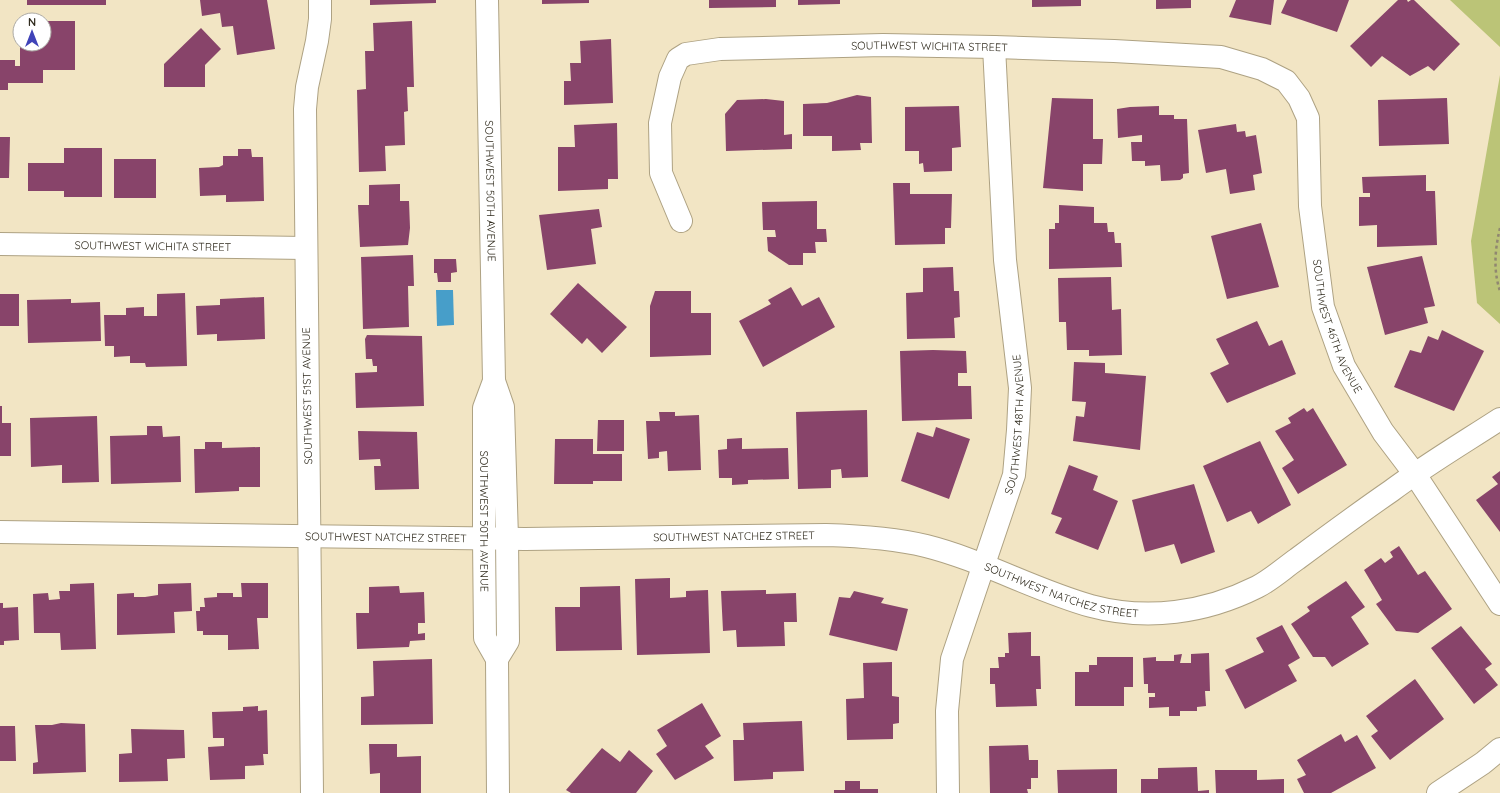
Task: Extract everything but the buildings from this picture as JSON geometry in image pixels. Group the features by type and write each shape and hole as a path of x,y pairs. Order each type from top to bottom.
{"street":[{"name":"SOUTHWEST 51ST AVENUE","path":"312,793 305,248 305,109 306,87 320,20 320,0"},
{"name":"SOUTHWEST 50TH AVENUE","path":"487,0 494,381 503,407 507,538 508,640 497,659"},
{"name":"SOUTHWEST WICHITA STREET","path":"681,221 661,173 660,123 670,78 678,59 686,54 720,49 883,45 1114,51 1221,57"},
{"name":"SOUTHWEST 48TH AVENUE","path":"948,793 947,711 952,659 1014,475 1018,430 1020,388 1005,260 994,47"},
{"name":"SOUTHWEST 46TH AVENUE","path":"1221,57 1262,69 1286,81 1299,98 1308,118 1310,206 1323,307 1344,366 1383,432 1414,473 1500,604"},
{"name":"SOUTHWEST WICHITA STREET","path":"0,244 305,248"},
{"name":"SOUTHWEST 50TH AVENUE","path":"494,381 484,408 484,538 485,638 497,659 498,793"},
{"name":"SOUTHWEST NATCHEZ STREET","path":"0,532 484,538 855,536 894,540 926,546 1080,602 1109,610 1136,614 1175,613 1216,603 1258,586 1414,473 1500,419"},
{"path":"1438,793 1483,763 1500,749"}],"path":[{"path":"1500,228 1496,244 1495,265 1500,291"}],"green space":[{"path":"1450,0 1500,0 1500,47"},
{"path":"1500,75 1500,324 1477,303 1471,241"}],"water":[{"path":"436,290 453,290 454,325 437,326"}]}
